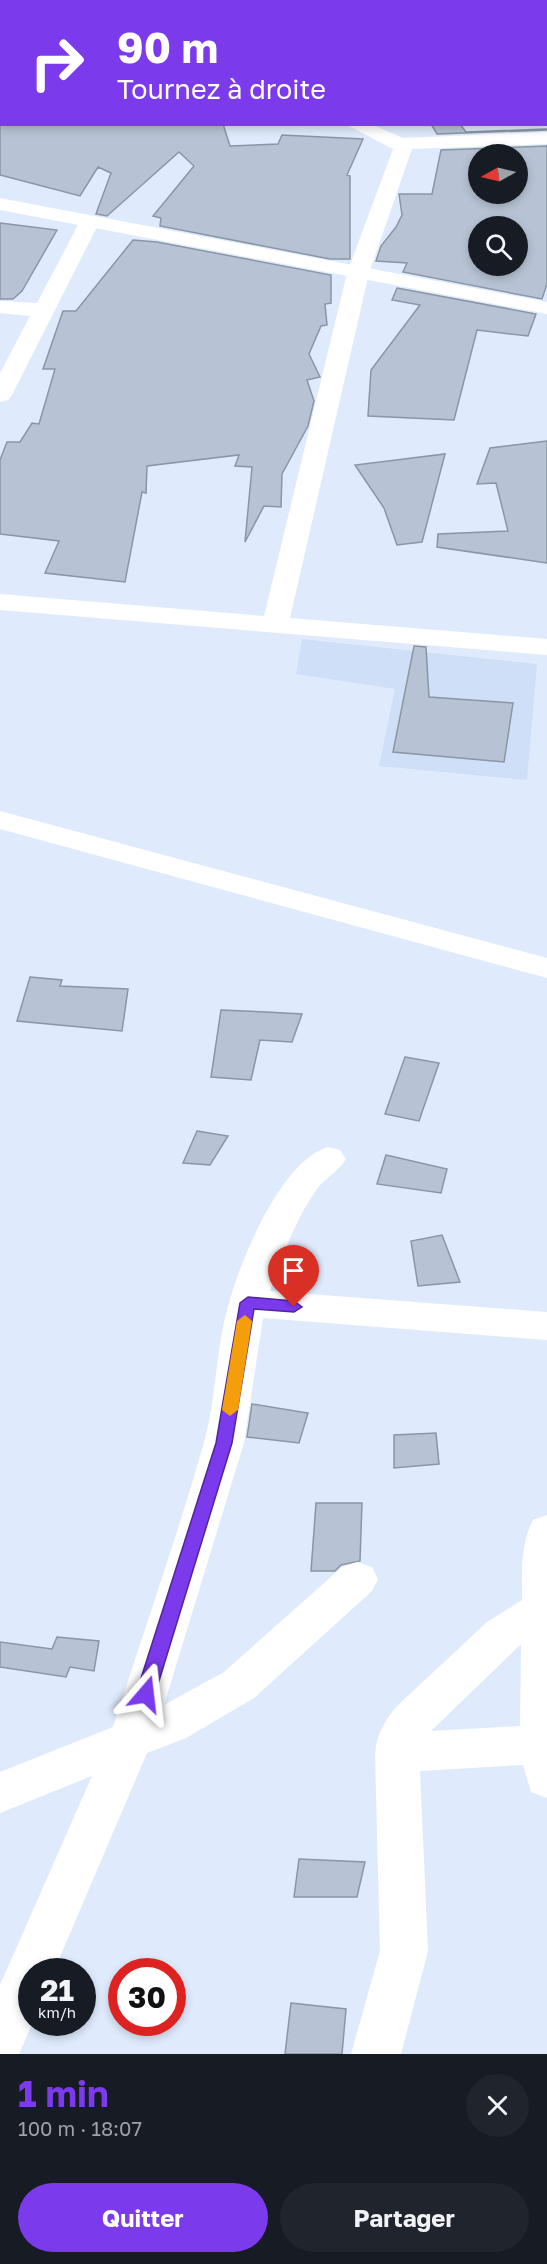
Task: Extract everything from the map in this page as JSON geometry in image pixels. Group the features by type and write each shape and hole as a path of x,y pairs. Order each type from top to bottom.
{"street":[{"path":"359,126 400,144 547,138"},
{"path":"275,625 358,273 403,149 400,144"},
{"path":"0,204 89,223 547,308"},
{"path":"0,395 89,223"},
{"path":"0,307 44,310"},
{"path":"0,602 547,647"},
{"path":"0,820 547,968"},
{"path":"0,2042 131,1740 224,1443 248,1303 276,1228 305,1179 328,1159"},
{"path":"248,1303 547,1326"},
{"path":"397,1753 546,1756 543,1556 547,1532"},
{"path":"0,1792 170,1724 239,1685 357,1579"},
{"path":"376,2054 404,1951 397,1753 399,1737 412,1721 502,1635 543,1609"}],"shaded area":[{"path":"302,639 537,664 527,780 379,766 395,689 296,674"}],"building":[{"path":"0,126 224,126 230,146 278,144 282,135 363,139 347,175 350,176 350,259 330,259 160,226 161,218 153,216 194,166 179,152 107,216 96,214 111,173 98,167 80,196 0,175"},
{"path":"432,126 462,126 466,132 547,129 547,130 437,134"},
{"path":"547,146 547,284 542,299 403,272 407,263 376,261 381,246 402,215 399,194 432,194 441,150 468,149 468,204 528,204 528,147"},
{"path":"0,223 57,230 22,291 13,299 0,299"},
{"path":"133,240 157,242 331,275 331,303 325,304 327,325 321,326 309,354 320,377 307,380 314,401 308,426 282,474 281,507 264,506 245,542 252,467 235,466 239,455 147,466 146,493 142,492 125,582 45,573 59,541 0,534 0,460 7,442 20,442 32,423 39,424 55,369 43,369 63,311 76,311"},
{"path":"397,288 536,314 528,336 477,330 454,420 368,416 371,370 420,305 392,300"},
{"path":"547,441 547,563 437,547 438,534 508,531 496,483 477,484 490,448"},
{"path":"445,454 422,542 397,545 384,508 355,465"},
{"path":"414,646 426,647 429,697 513,703 504,762 393,752"},
{"path":"30,977 62,980 60,986 128,989 122,1031 17,1021"},
{"path":"221,1010 302,1014 292,1042 260,1040 251,1080 211,1077"},
{"path":"405,1057 439,1063 419,1121 385,1114"},
{"path":"197,1131 228,1136 210,1165 183,1163"},
{"path":"386,1155 447,1169 441,1193 377,1184"},
{"path":"442,1235 460,1282 418,1286 411,1241"},
{"path":"252,1404 308,1413 299,1443 247,1437"},
{"path":"436,1433 439,1464 394,1468 394,1435"},
{"path":"316,1503 362,1503 360,1561 341,1565 335,1571 311,1571"},
{"path":"57,1637 99,1641 94,1671 70,1667 66,1677 0,1667 0,1642 52,1649"},
{"path":"299,1859 365,1862 357,1897 294,1897"},
{"path":"291,2003 346,2009 342,2054 285,2054"}],"slow traffic":[{"path":"230,1410 245,1321"}],"route":[{"path":"146,1694 224,1443 248,1303 294,1307"}]}
